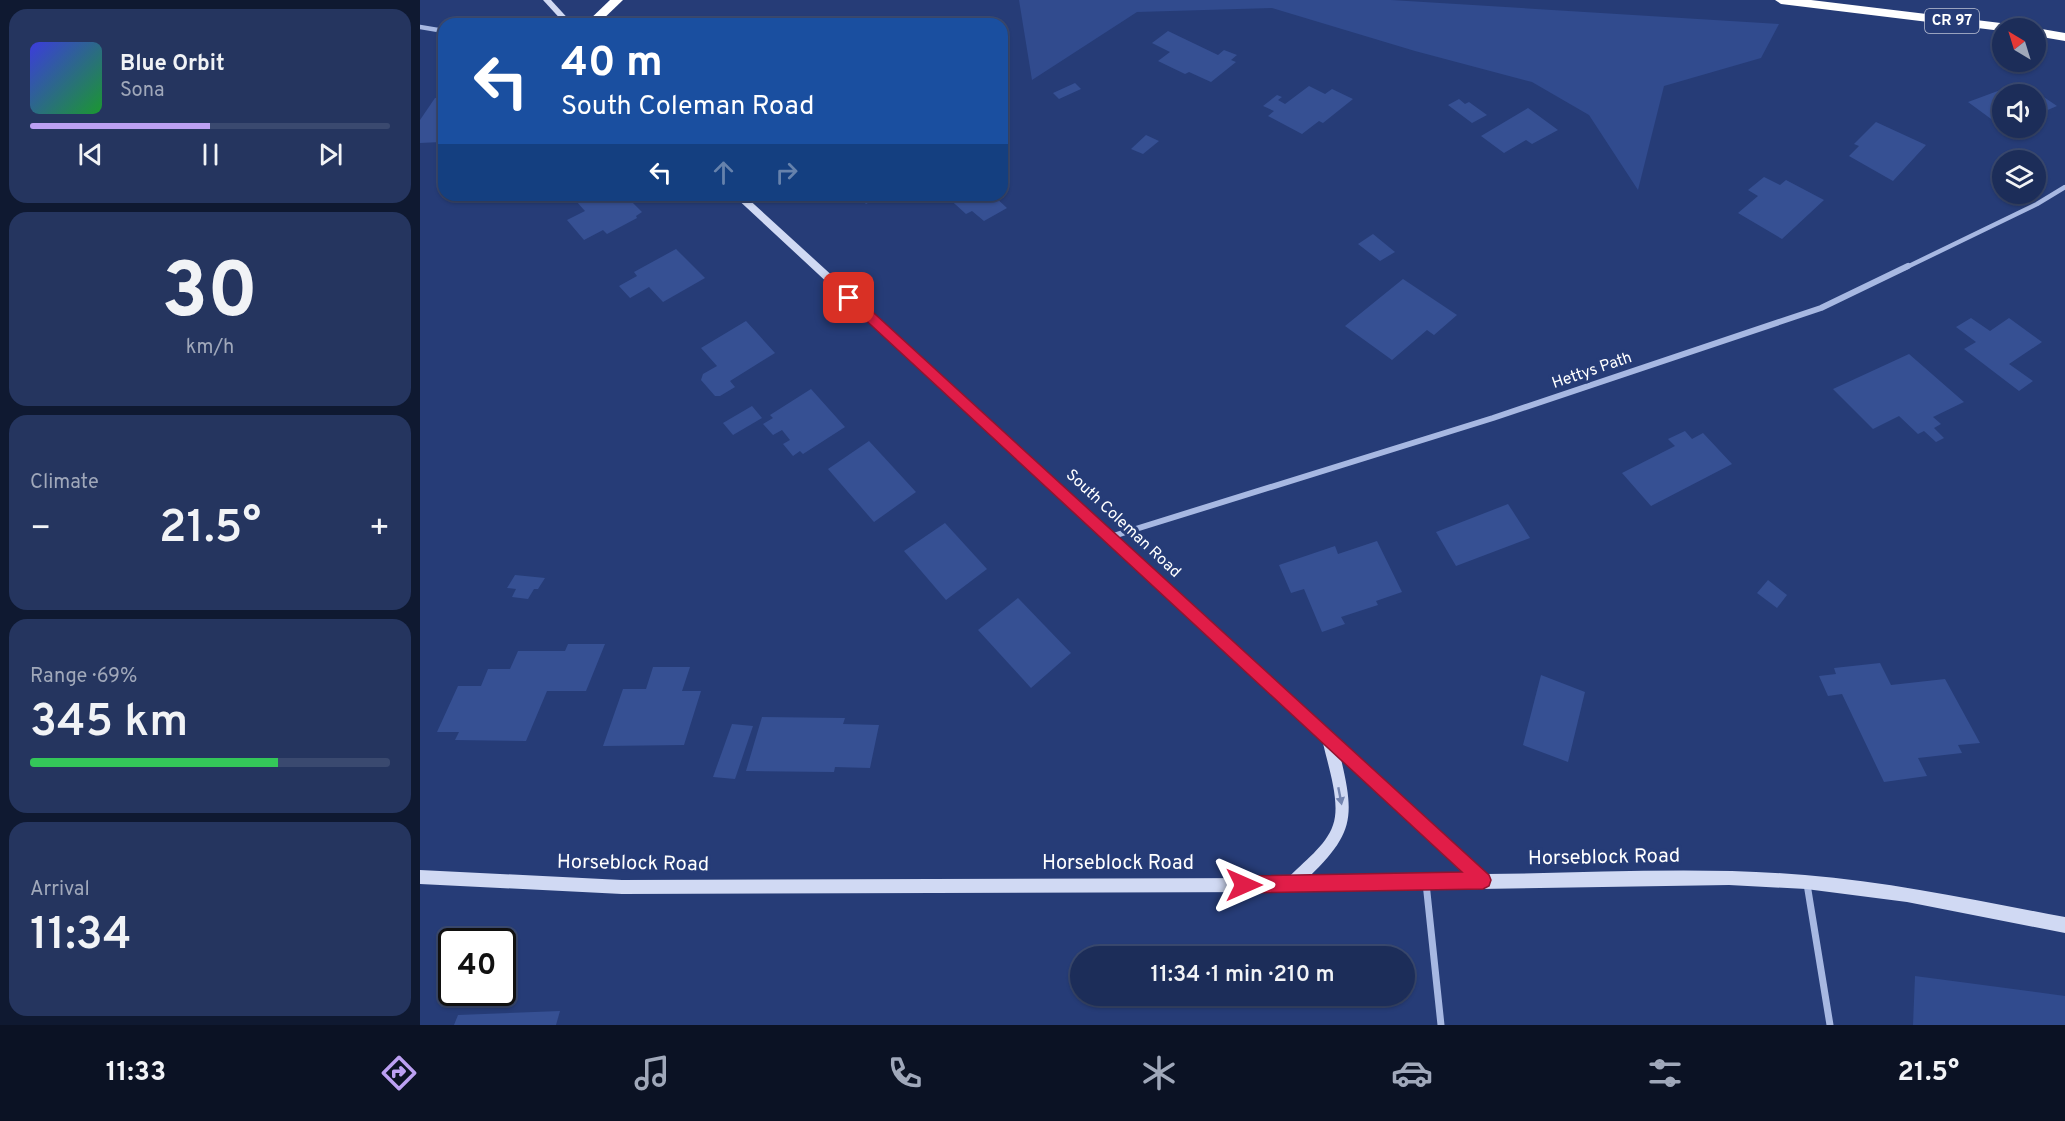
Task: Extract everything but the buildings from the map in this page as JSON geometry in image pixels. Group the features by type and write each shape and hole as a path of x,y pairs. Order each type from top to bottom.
{"highway":[{"path":"596,18 617,0"},
{"name":"CR 97","path":"1781,0 1992,26"},
{"path":"2046,34 2065,37"}],"street":[{"path":"547,0 564,18"},
{"path":"420,32 422,27 438,30"},
{"name":"Hettys Path","path":"1110,537 1493,418 1821,308 2037,204 2065,187"},
{"name":"South Coleman Road","path":"745,201 1483,880"},
{"path":"1291,885 1332,841 1341,826 1342,808 1329,738"},
{"name":"Horseblock Road","path":"420,877 622,887 1291,885 1483,880 1729,878 1806,882 1907,895 2065,925"},
{"path":"1426,882 1441,1025"},
{"path":"1806,882 1830,1025"}],"shaded area":[{"path":"1019,0 1391,0 1779,24 1761,58 1664,86 1638,190 1589,115 1532,82 1415,51 1272,8 1137,12 1032,80"},
{"path":"1915,976 2065,996 2065,1025 1913,1025"}],"route":[{"path":"849,298 1483,880 1244,885"}]}
